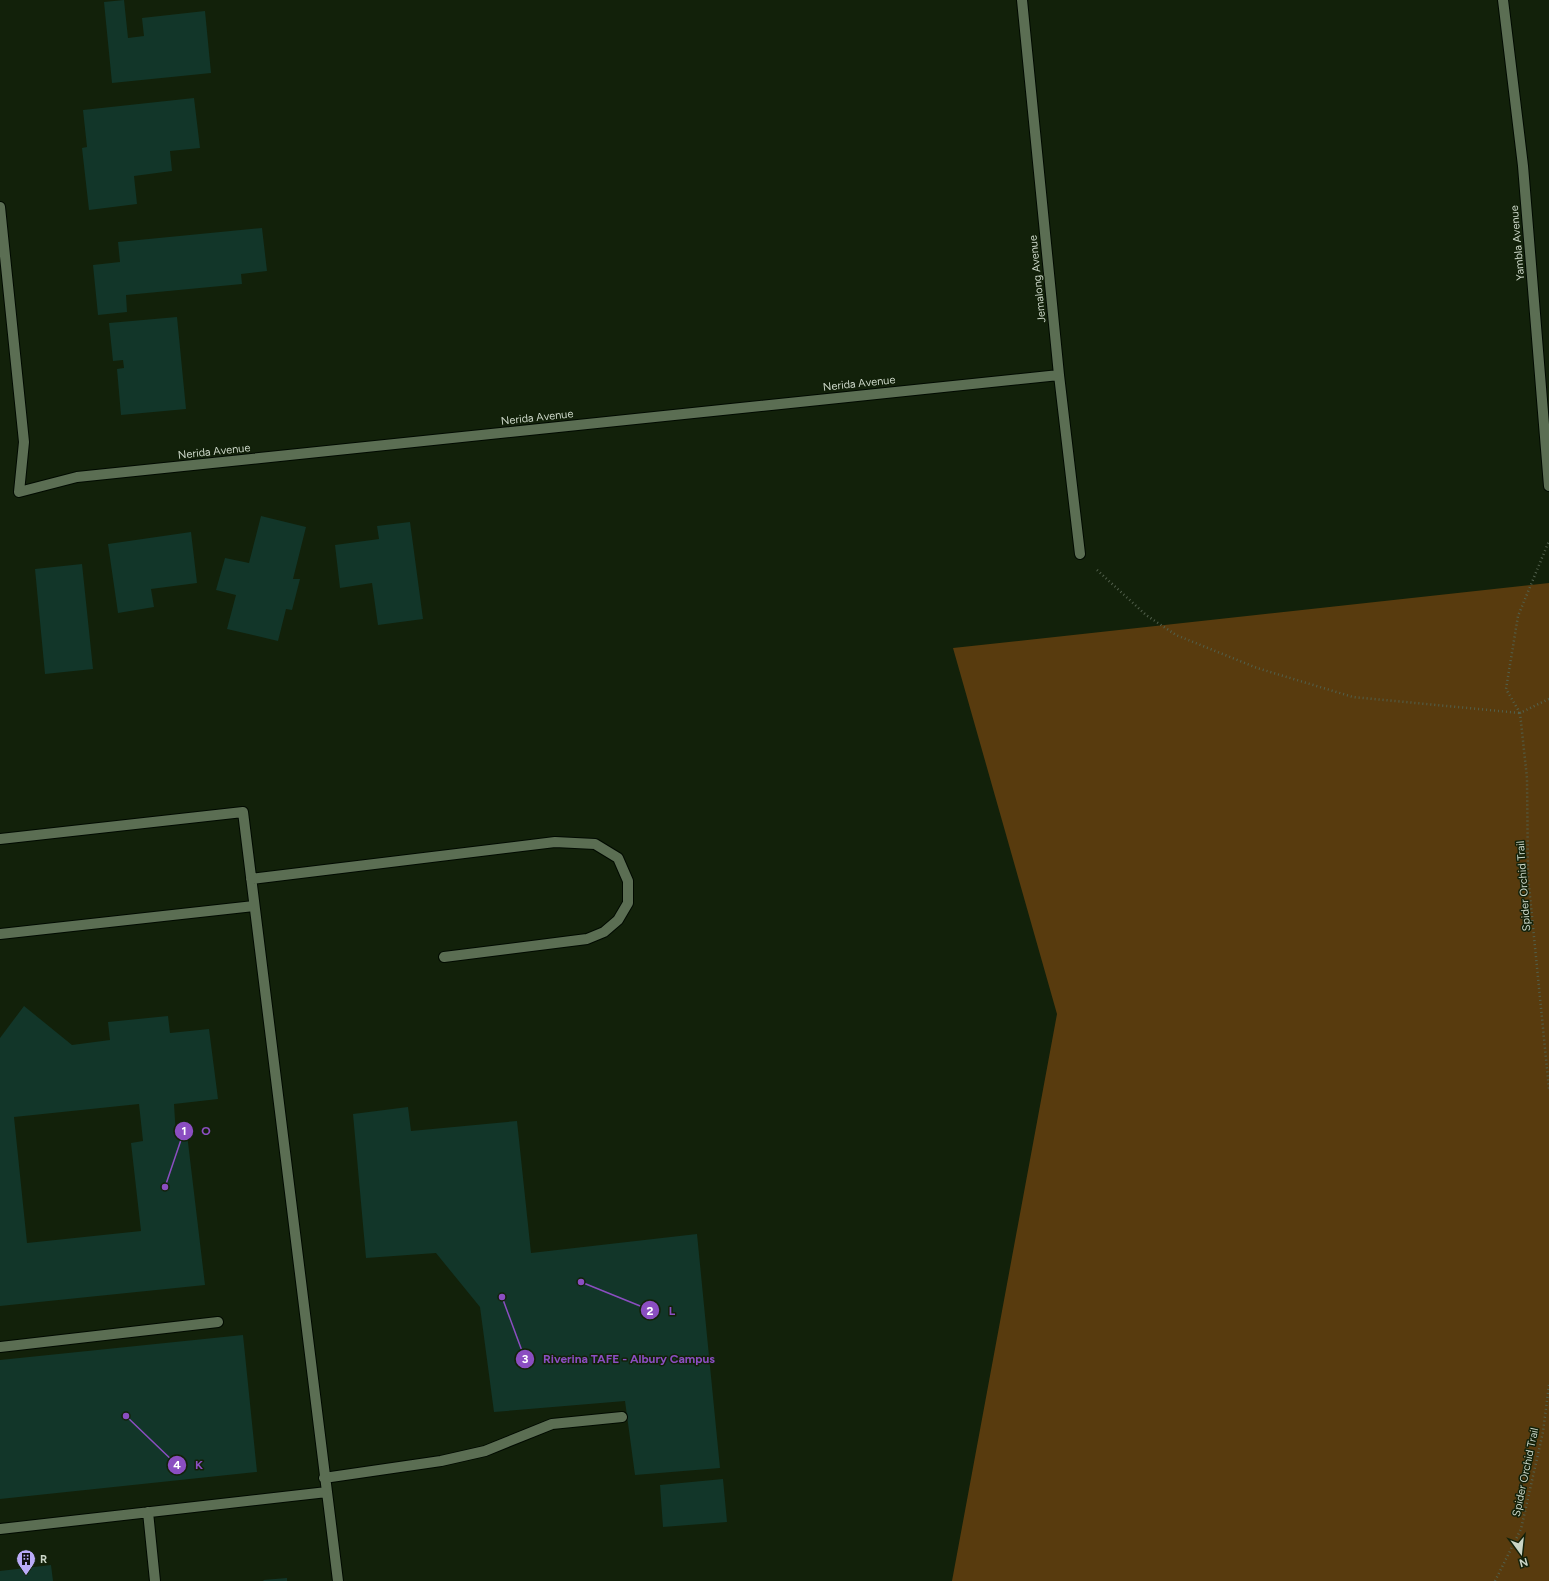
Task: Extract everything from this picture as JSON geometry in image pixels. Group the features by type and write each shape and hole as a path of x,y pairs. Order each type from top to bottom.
{"street":[{"name":"Jemalong Avenue","path":"1022,0 1059,374 1080,554"},
{"name":"Yambla Avenue","path":"1503,0 1523,166 1549,486"},
{"name":"Nerida Avenue","path":"0,208 24,442 19,492 85,476 1059,374"},
{"path":"0,839 243,812 324,1478 338,1581"},
{"path":"251,879 555,842 595,844 618,858 628,881 628,903 618,920 604,932 587,939 444,957"},
{"path":"0,934 254,906"},
{"path":"0,1347 218,1322"},
{"path":"324,1478 441,1461 485,1451 552,1424 622,1417"},
{"path":"0,1529 327,1492"},
{"path":"148,1512 155,1581"}],"path":[{"path":"1520,713 1506,689 1518,616 1549,541"},
{"path":"1080,554 1146,615 1176,635 1257,668 1353,696 1520,713 1549,699"},
{"name":"Spider Orchid Trail","path":"1520,713 1527,778 1528,876 1549,1089"},
{"name":"Spider Orchid Trail","path":"1495,1581 1521,1529 1543,1432 1549,1385"}],"shaded area":[{"path":"1549,583 1549,1581 952,1581 1057,1014 953,648"}],"building":[{"path":"124,0 128,38 144,36 142,18 205,11 211,73 112,83 104,2"},
{"path":"194,98 200,148 170,151 172,171 134,176 137,204 89,210 82,148 87,147 83,110"},
{"path":"262,228 267,271 241,274 242,284 126,295 127,312 98,315 93,265 120,262 118,242"},
{"path":"177,317 186,409 121,415 117,369 124,368 123,360 113,361 109,323"},
{"path":"261,516 306,527 293,579 300,579 292,610 286,609 278,641 227,629 236,595 216,590 225,558 249,563"},
{"path":"410,522 423,619 378,625 372,583 340,588 335,545 379,539 377,526"},
{"path":"191,532 197,583 151,589 154,607 118,613 108,544"},
{"path":"82,564 93,669 45,674 35,569"},
{"path":"24,1006 72,1045 110,1040 108,1022 168,1016 170,1033 209,1029 218,1099 174,1104 176,1137 187,1134 205,1285 0,1306 0,1038","holes":["139,1104 143,1141 131,1143 141,1231 27,1243 14,1117"]},
{"path":"408,1107 411,1131 517,1121 531,1253 697,1234 720,1468 635,1475 625,1401 494,1412 480,1307 436,1253 366,1258 353,1114"},
{"path":"243,1335 257,1472 0,1499 0,1360"},
{"path":"723,1479 727,1522 663,1527 660,1485"},
{"name":"R","path":"51,1565 53,1581 0,1581 0,1571"},
{"path":"287,1578 287,1581 263,1580"}],"place":[{"name":"O","path":"165,1187"},
{"name":"L","path":"581,1282"},
{"name":"Riverina TAFE - Albury Campus","path":"502,1297"},
{"name":"K","path":"126,1416"},
{"name":"R","path":"26,1576"}]}
